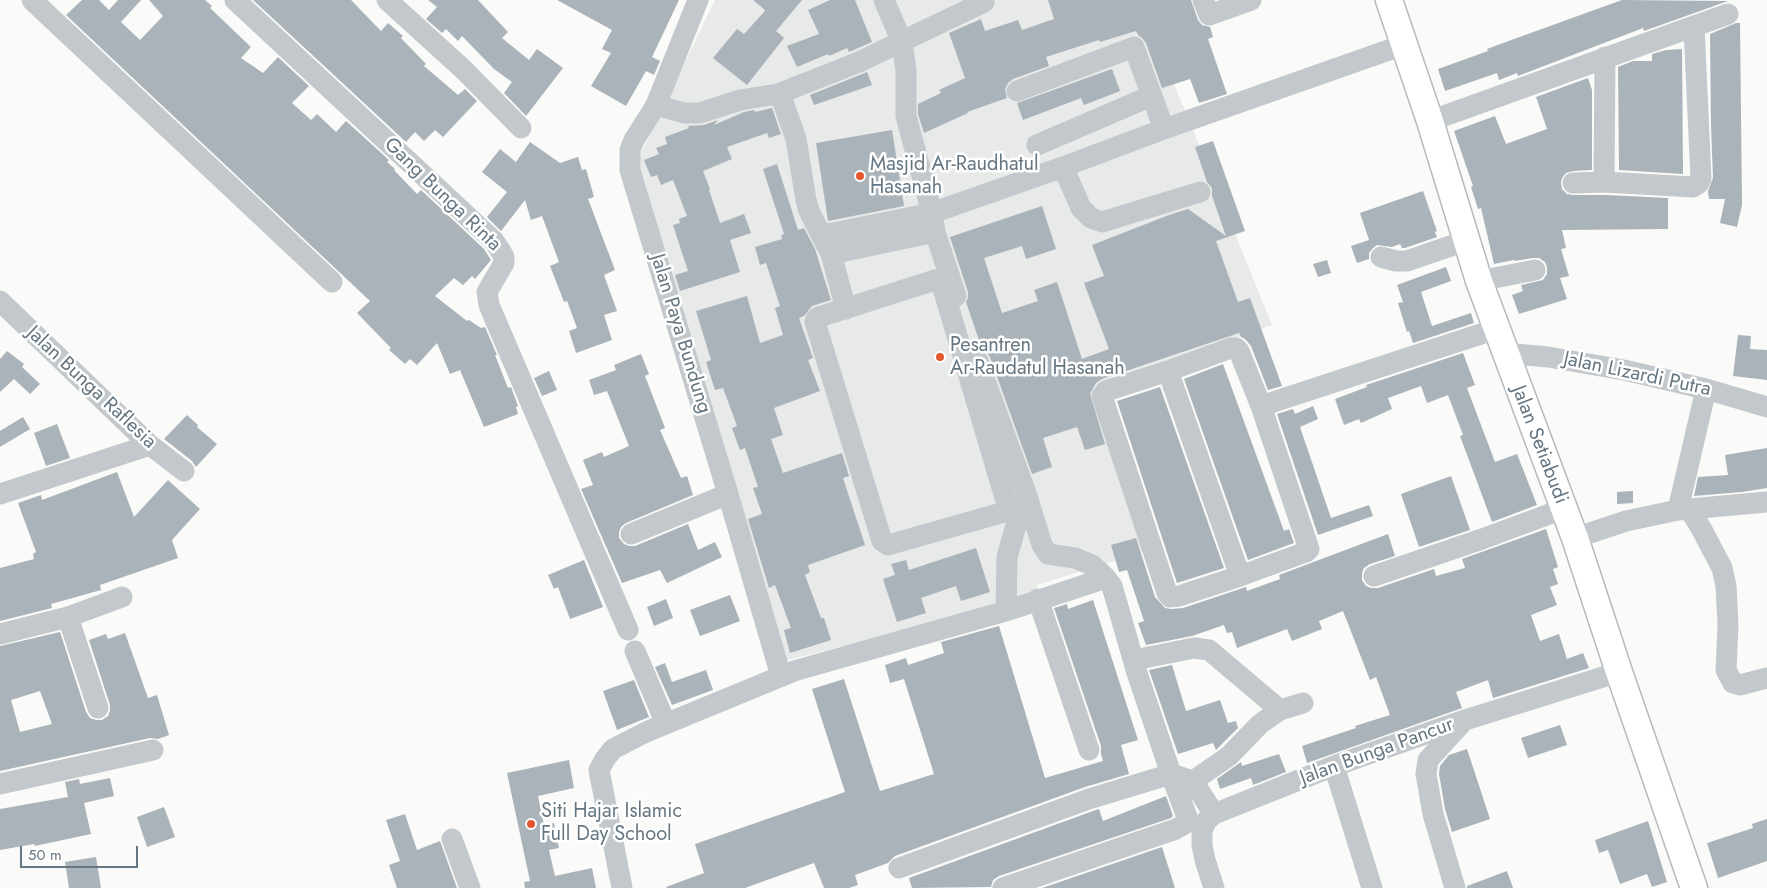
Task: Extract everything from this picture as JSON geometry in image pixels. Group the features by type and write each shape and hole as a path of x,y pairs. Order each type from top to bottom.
{"main road":[{"name":"Jalan Setiabudi","path":"1389,0 1430,121 1478,281 1575,538 1694,888"}],"street":[{"path":"32,0 332,282"},
{"name":"Gang Bunga Rinta","path":"235,0 487,234 504,256 504,264 487,292 489,306 628,630"},
{"path":"387,0 464,70 521,128"},
{"name":"Jalan Paya Bundung","path":"698,0 656,105 634,140 630,150 630,170 781,676"},
{"path":"884,0 902,42 906,70 906,116 933,222 971,342 1027,496 1042,545 1048,554 1075,558 1092,565 1112,586 1171,774 1187,817 1187,821 1176,829 1003,888"},
{"path":"1203,0 1208,15 1251,0"},
{"path":"656,105 684,113 700,113 740,100 778,94 859,62 984,2"},
{"path":"1430,121 1728,14"},
{"path":"1573,183 1604,182 1693,187 1702,179 1694,27"},
{"path":"827,245 933,222 1062,167 1403,45"},
{"path":"1017,91 1134,47 1164,129"},
{"path":"1604,182 1605,57"},
{"path":"778,94 783,102 796,139 809,211 827,245 846,309"},
{"path":"1037,145 1151,96"},
{"path":"1062,167 1081,208 1091,218 1102,222 1200,192"},
{"path":"1381,257 1396,261 1407,261 1465,241"},
{"path":"1478,281 1535,270"},
{"path":"934,280 941,282 1008,508 1006,510 888,545 884,543 816,326 816,319 819,317 846,309 934,280"},
{"name":"Jalan Bunga Raflesia","path":"0,301 150,445 184,472"},
{"path":"1260,406 1496,329"},
{"path":"1231,348 1236,348 1239,351 1309,549 1306,552 1240,576 1170,597 1167,593 1102,396 1106,391 1168,371 1231,348"},
{"name":"Jalan Lizardi Putra","path":"1504,353 1548,357 1624,370 1706,389 1767,407"},
{"path":"1168,371 1240,576"},
{"path":"1683,509 1706,389"},
{"path":"0,494 150,445"},
{"path":"631,534 728,494"},
{"path":"1006,611 1007,557 1019,515 1027,496"},
{"path":"1575,538 1626,521 1683,509 1767,502"},
{"path":"1374,576 1563,509"},
{"path":"1683,509 1706,536 1722,568 1726,586 1728,625 1726,670 1733,683 1740,685 1767,678"},
{"path":"622,888 599,770 613,749 666,724 781,676 1006,611 1106,578"},
{"path":"0,634 68,617 122,598"},
{"path":"1038,599 1089,750"},
{"path":"68,617 98,708"},
{"path":"1134,660 1194,648 1209,650 1280,710"},
{"path":"635,650 666,724"},
{"name":"Jalan Bunga Pancur","path":"1214,814 1334,766 1465,720 1619,672"},
{"path":"1193,781 1229,756 1260,724 1280,710 1303,702"},
{"path":"1455,888 1433,814 1426,774 1428,760 1465,720"},
{"path":"0,784 153,750"},
{"path":"1334,766 1372,888"},
{"path":"899,868 1089,799 1171,774 1193,781 1214,814 1207,820 1202,830 1205,860 1214,888"},
{"path":"452,839 470,888"}],"shaded area":[{"name":"Pesantren Ar-Raudatul Hasanah","path":"715,0 1140,0 1272,325 1097,389 1143,552 1037,585 1038,599 787,660 638,159"}],"building":[{"path":"82,0 99,0 109,10 118,0 141,0 121,22 140,40 163,16 149,0 205,0 212,6 210,8 251,47 241,58 263,73 278,57 309,86 292,103 311,120 317,114 336,132 346,121 389,160 387,162 417,194 421,190 484,249 491,260 475,279 472,276 463,285 454,278 435,296 467,321 469,320 481,328 485,327 508,388 511,387 518,406 516,407 518,414 484,427 460,370 450,374 437,343 417,365 410,359 405,364 389,350 391,348 357,313 370,301 66,15"},
{"path":"253,0 351,0 381,31 388,23 403,36 401,38 426,64 424,66 458,95 465,89 477,101 443,137 435,130 424,141 415,132 406,142"},
{"path":"428,0 478,0 508,32 502,38 529,60 537,49 563,68 526,116 504,93 512,82 494,69 462,36 458,41 446,29 442,33 426,19 437,7"},
{"path":"557,0 679,0 652,57 660,61 654,75 646,71 626,106 591,86 611,53 602,49 612,30"},
{"path":"753,0 802,0 776,31 784,38 747,85 713,58 737,29 744,34 764,12 765,10"},
{"path":"830,0 855,0 872,42 849,52 847,48 829,56 828,54 797,67 787,46 819,34 808,10"},
{"path":"1048,0 1191,0 1198,20 1202,25 1210,27 1213,37 1208,39 1227,94 1199,103 1190,79 1162,88 1146,43 1136,31 1100,42 1099,40 1046,57 1049,66 1013,79 1008,83 1005,89 1007,98 967,112 924,133 918,114 918,104 941,93 939,90 965,78 949,33 981,19 985,31 1018,20 1022,30 1054,19"},
{"path":"1622,0 1728,1 1644,31 1643,28 1518,76 1517,73 1499,80 1497,73 1445,91 1438,69 1488,51 1487,49"},
{"path":"1740,23 1742,205 1737,227 1720,223 1725,199 1709,199 1708,191 1713,178 1710,34"},
{"path":"1682,49 1683,174 1619,170 1618,67 1633,61 1652,61 1652,54 1666,50"},
{"path":"1112,69 1120,91 1084,105 1081,98 1023,120 1017,103"},
{"path":"867,72 872,85 814,105 810,95"},
{"path":"1588,78 1592,90 1592,170 1566,173 1562,178 1562,189 1567,194 1573,195 1668,198 1668,229 1562,230 1566,248 1561,249 1569,276 1560,278 1567,299 1519,314 1512,295 1523,291 1521,285 1543,280 1547,274 1547,267 1545,262 1539,258 1494,264 1481,208 1478,209 1471,187 1473,186 1454,131 1495,116 1506,144 1547,129 1536,97"},
{"path":"772,108 781,134 769,138 767,133 727,147 732,159 703,171 720,223 744,214 751,233 730,240 740,272 680,291 675,275 688,271 673,225 680,223 679,219 687,216 673,180 661,185 657,175 651,177 644,160 659,154 656,148 667,144 665,137 689,128 688,126 704,125 718,120 714,125 744,112 754,110 755,112"},
{"name":"Masjid Ar-Raudhatul Hasanah","path":"892,130 904,206 828,221 816,143"},
{"path":"1213,141 1245,231 1216,241 1238,302 1250,298 1282,386 1268,390 1251,346 1239,333 1102,379 1096,383 1090,394 1105,444 1085,450 1077,427 1043,438 1052,467 1032,474 990,357 982,349 966,302 968,292 950,237 1042,206 1056,249 1026,259 1022,246 984,258 1002,313 1038,301 1034,290 1057,282 1082,359 1109,349 1084,283 1104,276 1092,245 1188,209 1226,236 1212,196 1212,188 1207,182 1195,147"},
{"path":"530,142 560,163 578,157 582,170 586,169 594,197 588,199 615,270 604,275 617,311 604,315 612,340 576,353 569,331 577,328 567,301 564,302 550,266 559,262 542,216 531,220 525,200 501,231 487,217 507,192 482,172 500,149 516,162"},
{"path":"777,164 798,230 804,228 815,249 831,300 812,306 804,316 799,318 813,358 808,360 820,391 774,408 783,435 771,439 783,473 842,453 849,476 843,478 865,545 808,565 810,572 805,575 821,618 824,618 831,640 790,653 784,630 791,628 775,585 769,588 748,519 762,514 753,488 758,487 745,448 740,450 732,428 737,426 723,388 715,390 706,362 711,360 696,311 747,296 760,343 783,335 775,308 780,306 766,263 760,265 755,247 782,239 781,235 784,234 763,169"},
{"path":"1423,191 1437,231 1435,232 1437,237 1405,248 1402,248 1400,244 1392,247 1377,245 1369,253 1369,259 1357,263 1351,246 1369,240 1360,213"},
{"path":"1327,260 1331,273 1318,277 1313,264"},
{"path":"1446,267 1451,281 1421,292 1432,326 1471,313 1474,323 1413,343 1409,331 1407,332 1398,303 1403,302 1397,285"},
{"path":"1738,335 1751,336 1750,349 1767,350 1767,380 1733,376"},
{"path":"7,351 24,364 22,367 40,384 30,394 14,379 0,392 0,359"},
{"path":"1463,353 1475,385 1467,388 1495,462 1517,454 1537,505 1492,522 1460,436 1463,435 1448,395 1427,403 1421,386 1388,398 1392,409 1361,423 1359,419 1344,425 1335,399 1367,387 1366,385"},
{"path":"641,354 649,374 645,376 665,428 660,430 681,478 687,476 693,495 626,523 621,527 619,538 624,544 635,546 688,524 698,550 715,542 722,557 667,583 660,570 622,583 581,489 593,485 583,460 602,452 604,457 629,446 607,391 594,395 589,380 616,370 614,365"},
{"path":"1223,364 1284,531 1289,529 1294,543 1248,560 1184,379"},
{"path":"549,371 557,390 542,396 534,378"},
{"path":"1160,387 1224,568 1177,583 1117,401"},
{"path":"1313,406 1318,419 1300,427 1331,518 1369,505 1373,516 1318,535 1277,414 1293,409 1295,414"},
{"path":"187,415 198,425 197,427 217,444 196,467 192,461 164,439"},
{"path":"23,417 30,429 0,447 0,431"},
{"path":"57,424 70,458 46,466 34,433"},
{"path":"1767,448 1767,488 1694,496 1698,477 1728,475 1725,455"},
{"path":"117,472 134,517 168,480 200,509 172,540 178,558 100,585 101,590 51,604 52,608 0,621 0,568 34,559 33,554 36,552 18,503 41,495 42,500"},
{"path":"1451,476 1470,530 1419,547 1401,494"},
{"path":"1633,491 1633,503 1617,504 1617,492"},
{"path":"1546,529 1558,567 1553,569 1558,584 1550,587 1557,605 1531,615 1540,641 1559,634 1567,659 1583,653 1589,668 1493,698 1488,680 1456,692 1462,708 1307,763 1302,746 1390,715 1376,677 1370,680 1343,611 1319,621 1322,629 1292,641 1287,629 1237,648 1232,632 1227,633 1224,625 1192,636 1146,645 1138,623 1144,621 1127,570 1119,572 1111,545 1136,538 1155,597 1165,608 1171,609 1183,608 1246,587 1247,591 1280,579 1279,575 1388,534 1395,556 1370,564 1364,568 1362,580 1366,586 1371,588 1378,588 1434,569 1436,576 1465,568 1462,559"},
{"path":"976,548 990,592 961,601 956,586 921,598 926,613 897,622 883,579 895,575 891,564 906,560 909,570"},
{"path":"584,560 603,607 570,619 558,587 554,589 548,575"},
{"path":"730,595 740,621 700,636 690,610"},
{"path":"666,599 673,618 654,626 647,607"},
{"path":"1093,600 1138,740 1121,745 1129,774 1085,787 895,856 888,863 855,875 858,885 849,888 824,888 814,863 745,888 666,887 704,873 695,844 845,792 812,689 844,679 880,791 934,774 904,679 890,683 885,665 906,658 908,665 944,653 941,642 999,626 1045,778 1103,761 1101,746 1054,608 1067,604 1068,609"},
{"path":"60,632 86,712 90,718 102,720 108,716 110,705 89,640 106,634 108,639 125,633 148,698 157,695 169,735 158,739 150,738 0,771 0,646","holes":["40,691 52,724 20,732 11,700"]},
{"path":"665,663 672,682 706,670 713,690 672,705 655,667"},
{"path":"1172,665 1186,711 1220,700 1228,723 1236,721 1238,728 1216,750 1213,743 1178,754 1149,670"},
{"path":"634,680 649,717 617,730 603,691"},
{"path":"1560,725 1567,745 1528,758 1521,738"},
{"path":"1467,749 1490,819 1452,832 1445,809 1439,774 1440,766 1449,755"},
{"path":"1279,754 1286,772 1253,785 1251,778 1220,789 1217,779 1241,762 1242,766"},
{"name":"Siti Hajar Islamic Full Day School","path":"569,760 574,788 538,796 544,825 554,823 559,848 549,850 555,876 592,868 596,888 525,888 524,882 530,881 507,773"},
{"path":"110,778 114,796 84,803 91,834 35,846 34,844 0,850 0,809 68,797 65,782 79,779 80,784"},
{"path":"1166,796 1173,816 1171,818 999,876 993,880 991,887 912,888 909,878 1093,811 1099,809 1103,821"},
{"path":"164,807 175,837 147,847 137,817"},
{"path":"405,814 417,850 440,841 457,888 397,888 389,865 400,861 386,820"},
{"path":"1767,819 1767,861 1718,878 1707,843 1753,828 1752,824"},
{"path":"1648,821 1667,882 1652,887 1647,874 1620,884 1608,850 1599,853 1595,840"},
{"path":"1162,847 1175,888 1042,888"},
{"path":"96,857 101,888 69,888 65,862"},
{"path":"1507,871 1513,888 1467,888 1467,886"}],"place":[{"name":"Masjid Ar-Raudhatul Hasanah","path":"860,176"},
{"name":"Pesantren Ar-Raudatul Hasanah","path":"940,357"},
{"name":"Siti Hajar Islamic Full Day School","path":"531,824"}]}
